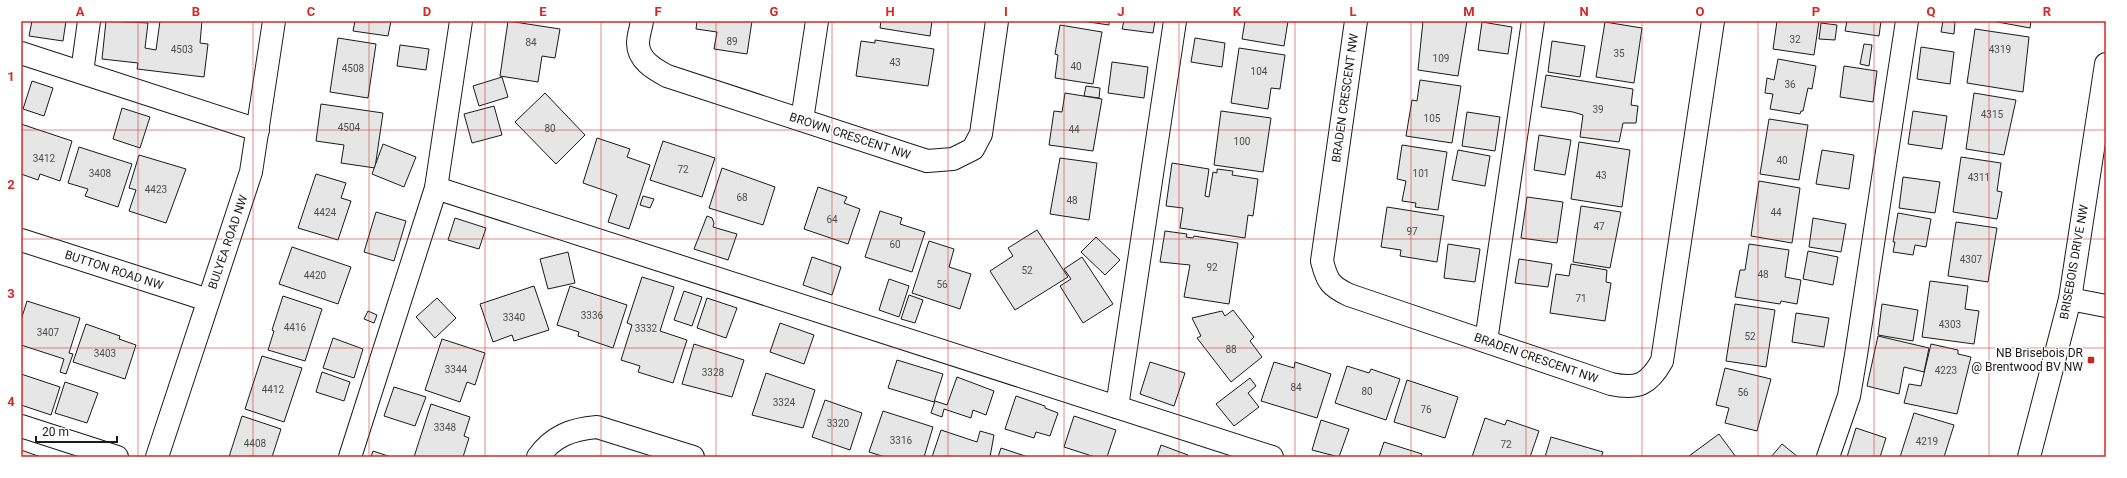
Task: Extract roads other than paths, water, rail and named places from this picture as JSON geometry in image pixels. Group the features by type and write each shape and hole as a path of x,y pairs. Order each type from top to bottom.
{"street":[{"path":"82,72 89,21"},
{"name":"BULYEA ROAD NW","path":"158,457 251,172 274,21"},
{"path":"350,457 436,188 461,21"},
{"name":"BROWN CRESCENT NW","path":"642,21 638,43 643,58 652,68 668,76 927,161 953,159 973,149 981,134 997,21"},
{"path":"802,120 817,21"},
{"path":"1117,407 1175,21"},
{"name":"BRADEN CRESCENT NW","path":"1356,21 1322,261 1326,277 1334,288 1349,295 1611,384 1625,387 1642,383 1654,376 1662,361 1713,21"},
{"path":"1486,341 1533,21"},
{"path":"1828,457 1849,396 1907,21"},
{"path":"21,53 258,130"},
{"name":"BRISEBOIS DRIVE NW","path":"2029,457 2070,299 2106,64"},
{"path":"436,188 1272,457"},
{"name":"BUTTON ROAD NW","path":"21,240 208,300"},
{"path":"2070,299 2106,306"},
{"path":"21,426 117,457"},
{"path":"538,457 545,447 555,438 582,428 597,427 693,457"}],"place":[{"name":"NB Brisebois DR @ Brentwood BV NW","path":"2091,360"}]}
